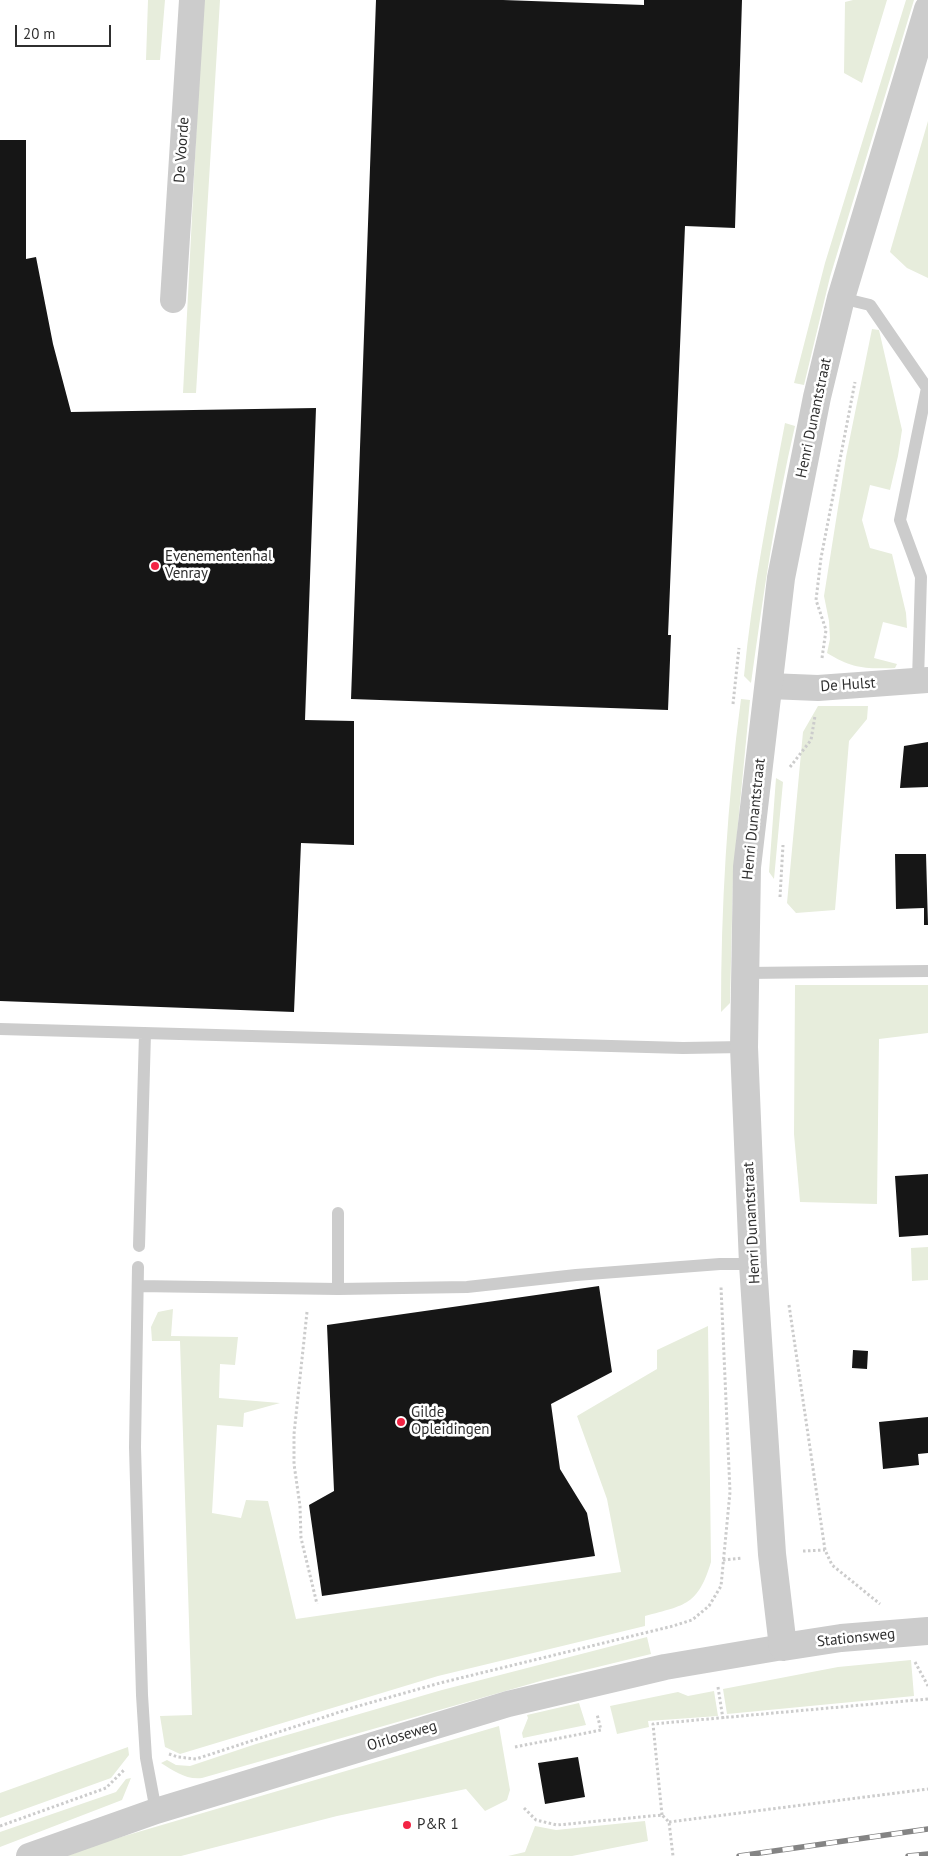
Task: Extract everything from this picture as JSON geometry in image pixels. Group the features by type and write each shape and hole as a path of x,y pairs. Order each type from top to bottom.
{"street":[{"name":"De Voorde","path":"173,300 192,0"},
{"name":"Henri Dunantstraat","path":"783,1647 772,1554 753,1264 744,1047 747,867 781,578 817,396 841,298 928,9"},
{"name":"De Hulst","path":"769,686 818,688 923,680"},
{"name":"Stationsweg","path":"783,1647 841,1638 928,1631"},
{"name":"Oirloseweg","path":"29,1856 156,1811 508,1704 665,1667 783,1647"}],"lane":[{"path":"841,298 870,305 927,388 900,520 921,577 923,680"},
{"path":"746,973 928,971"},
{"path":"0,1029 683,1048 744,1047"},
{"path":"139,1246 145,1033"},
{"path":"338,1213 338,1289"},
{"path":"138,1286 309,1289 466,1287 585,1274 720,1264 753,1264"},
{"path":"138,1267 135,1447 142,1695 146,1758 156,1811"}],"path":[{"name":"Henri Dunantstraat","path":"789,768 812,740 826,630 816,600 821,558 856,373"},
{"name":"Henri Dunantstraat","path":"780,898 783,842"},
{"path":"309,1289 294,1434 294,1464 302,1538 317,1604"},
{"path":"788,1305 824,1550 832,1565 881,1605"},
{"path":"0,1826 106,1788 128,1767 160,1751 178,1757 196,1759 354,1707 440,1683 692,1620 709,1606 721,1586 723,1560"},
{"path":"718,1686 723,1719"},
{"path":"673,1856 669,1822 662,1814 652,1724 928,1699"},
{"path":"669,1822 928,1789"},
{"path":"524,1808 536,1820 557,1825 662,1814"}],"green space":[{"path":"148,0 165,0 160,60 146,60"},
{"path":"203,0 220,0 196,393 183,393"},
{"path":"853,0 887,0 862,83 844,73 845,2"},
{"path":"906,0 914,0 830,277 804,385 794,383 825,263"},
{"path":"928,121 928,278 907,268 890,252"},
{"path":"872,329 879,330 902,430 890,490 870,485 862,520 870,548 892,554 906,613 907,628 883,622 874,658 897,664 895,668 860,667 827,653 830,639 824,596 846,457"},
{"path":"785,423 795,426 775,522 751,683 744,676 752,612"},
{"path":"741,699 750,700 733,876 730,1003 721,1012 726,856 732,777"},
{"path":"818,706 868,706 867,719 849,741 835,910 796,913 787,903 803,732"},
{"path":"776,778 783,782 774,879 769,872"},
{"path":"795,985 928,985 928,1033 879,1039 877,1204 800,1202 794,1134"},
{"path":"928,1247 928,1280 912,1281 911,1248"},
{"path":"173,1309 171,1336 238,1337 235,1365 220,1364 219,1398 280,1403 244,1413 243,1427 217,1425 212,1513 241,1518 246,1500 268,1501 296,1619 621,1572 607,1499 577,1416 657,1369 657,1350 708,1326 711,1562 701,1587 688,1601 671,1609 645,1616 645,1626 438,1676 180,1754 165,1747 160,1716 192,1715 180,1341 152,1341 151,1327 158,1312"},
{"path":"647,1637 651,1654 544,1680 202,1778 185,1776 161,1763 167,1760 176,1765 190,1766 256,1744 442,1690"},
{"path":"911,1660 914,1696 727,1714 723,1689 838,1667"},
{"path":"714,1691 718,1716 648,1721 649,1727 617,1734 610,1706 678,1692 688,1696"},
{"path":"579,1703 586,1725 523,1738 522,1733 528,1718 527,1715"},
{"path":"499,1726 510,1790 507,1800 485,1811 466,1789 337,1816 181,1856 67,1856 104,1842"},
{"path":"128,1747 129,1755 111,1778 0,1818 0,1793"},
{"path":"131,1778 122,1800 0,1847 0,1832 116,1792 126,1779"},
{"path":"645,1821 648,1841 572,1856 508,1856 525,1852 535,1826 556,1830"}],"building":[{"path":"376,0 503,0 644,5 644,0 742,0 735,228 685,226 668,635 671,635 668,710 351,699"},
{"name":"Evenementenhal Venray","path":"0,140 26,140 26,259 36,257 53,344 71,412 316,408 305,720 354,721 354,845 301,843 294,1012 0,1001"},
{"path":"928,742 928,787 900,788 904,746"},
{"path":"895,854 926,854 928,925 924,925 924,908 896,909"},
{"path":"928,1174 928,1235 899,1237 895,1176"},
{"path":"599,1286 612,1372 551,1404 560,1469 587,1513 595,1556 322,1596 309,1505 334,1491 327,1325"},
{"path":"853,1350 868,1351 867,1369 852,1368"},
{"path":"928,1417 928,1453 918,1454 919,1465 883,1469 879,1422"},
{"path":"578,1757 585,1797 545,1804 538,1763"}],"railway":[{"path":"739,1856 928,1829"},
{"path":"908,1856 928,1854"}],"place":[{"name":"Evenementenhal Venray","path":"155,566"},
{"name":"Gilde Opleidingen","path":"401,1422"},
{"name":"P&R 1","path":"407,1825"}]}
